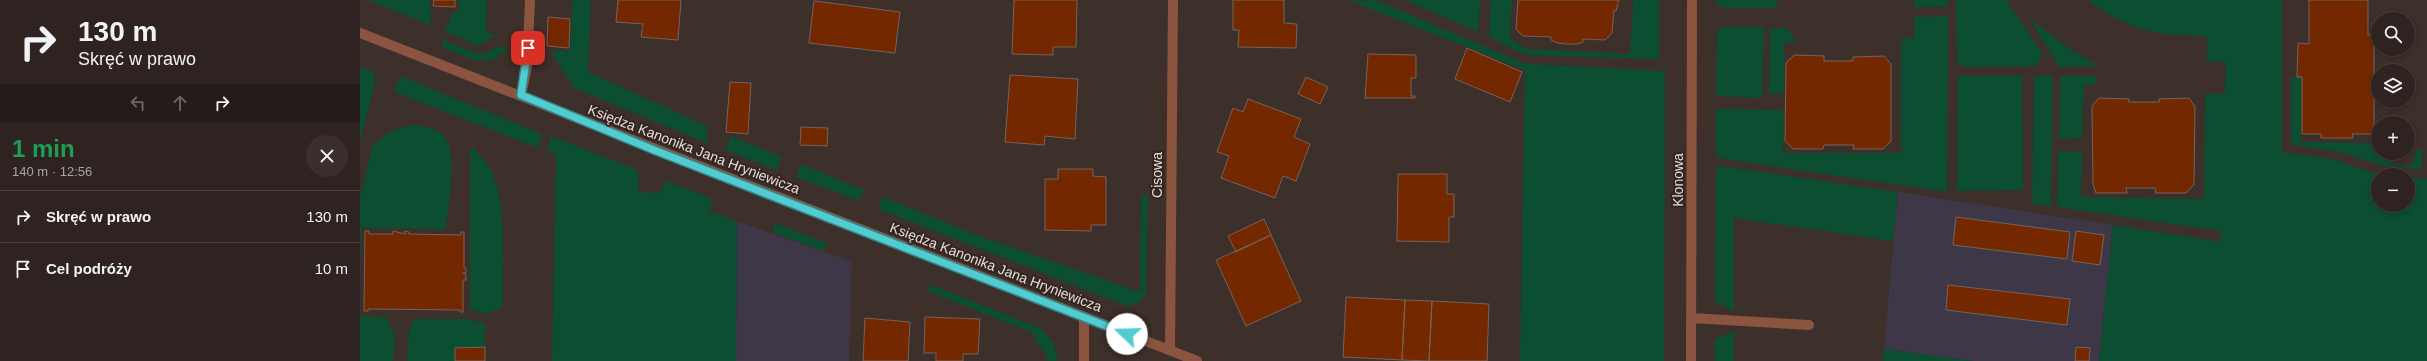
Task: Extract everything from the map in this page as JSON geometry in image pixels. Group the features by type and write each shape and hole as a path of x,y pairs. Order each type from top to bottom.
{"street":[{"path":"521,95 527,67 530,0"},
{"name":"Cisowa","path":"1170,350 1173,0"},
{"name":"Klonowa","path":"1691,361 1692,0"},
{"name":"Księdza Kanonika Jana Hryniewicza","path":"360,32 521,95 654,150 1197,361"},
{"path":"1084,317 1084,361"},
{"path":"1691,318 1809,324"}],"shaded area":[{"path":"1898,192 2113,225 2099,361 1973,361 1884,349"},
{"path":"737,221 852,262 849,361 736,361"}],"green space":[{"path":"368,0 430,0 430,13 433,13 429,25"},
{"path":"459,0 487,0 486,33 496,34 478,46 445,31 453,12 458,12"},
{"path":"573,0 591,0 588,72 707,126 707,143 574,88 552,54 554,50 570,51"},
{"path":"1375,0 1526,64 1665,71 1664,361 1520,361 1525,70 1350,1"},
{"path":"1405,0 1480,0 1478,32"},
{"path":"1491,0 1512,0 1510,38 1526,49 1630,54 1633,0 1659,0 1659,59 1526,55 1489,37"},
{"path":"1717,0 1776,0 1778,4 1775,8 1725,8 1717,4"},
{"path":"1914,0 1948,0 1948,6 1914,7"},
{"path":"1956,0 2006,0 2043,54 2036,66 1965,67 1957,62"},
{"path":"2088,0 2282,0 2282,152 2336,160 2371,173 2371,212 2415,212 2415,178 2427,179 2427,361 2099,361 2113,225 2220,242 2221,231 2057,207 2058,151 2082,152 2081,197 2204,199 2205,94 2225,94 2226,62 2207,61 2207,36 2172,34 2144,30 2118,19"},
{"path":"1948,16 1947,192 1718,158 1716,155 1716,111 1719,109 1784,110 1783,153 1901,153 1901,38 1914,38 1914,17"},
{"path":"2030,19 2067,47 2096,66 2059,67"},
{"path":"1723,27 1764,27 1762,98 1719,96 1716,93 1717,31"},
{"path":"1770,28 1785,28 1794,36 1794,43 1784,43 1784,93 1769,94"},
{"path":"442,40 482,55 499,46 507,49 492,60 476,60 442,47"},
{"path":"362,67 374,72 375,84 360,142 360,70"},
{"path":"400,76 542,134 538,148 394,92"},
{"path":"1958,76 2022,76 2023,190 1957,191"},
{"path":"2034,76 2053,76 2051,206 2032,204"},
{"path":"2060,76 2096,76 2095,85 2084,85 2082,138 2059,139"},
{"path":"2291,77 2301,77 2301,142 2371,143 2371,160 2392,160 2392,164 2412,166 2417,150 2423,150 2422,166 2419,170 2415,169 2415,168 2376,164 2341,152 2294,145 2291,143"},
{"path":"410,125 438,131 445,137 449,144 452,167 446,229 362,228 360,264 360,199 373,145 390,132"},
{"path":"551,136 638,170 639,192 661,193 665,181 713,199 709,211 737,221 736,361 552,361 556,154 547,151"},
{"path":"731,136 782,157 777,170 725,150"},
{"path":"473,147 490,169 496,182 502,217 503,307 486,314 470,309 470,151"},
{"path":"801,164 864,190 859,201 796,177"},
{"path":"1720,166 1898,192 1893,241 1734,218 1734,312 1715,301 1716,169"},
{"path":"1141,195 1148,195 1146,293 1139,303 1127,306 878,209 883,197 982,237 1140,292"},
{"path":"775,223 827,243 823,251 772,232"},
{"path":"932,285 1042,329 1054,343 1057,361 1049,361 1031,332 927,291"},
{"path":"360,316 386,317 395,336 393,361 360,361"},
{"path":"415,319 468,319 485,323 485,347 455,348 455,361 407,361 409,330"},
{"path":"1734,331 1734,361 1715,361 1715,339"},
{"path":"1884,349 1973,361 1883,361"}],"building":[{"path":"434,0 455,0 455,7 433,6"},
{"path":"618,0 681,0 678,40 641,37 643,24 616,22"},
{"path":"1014,0 1077,0 1076,47 1053,47 1053,55 1012,54"},
{"path":"1233,0 1284,0 1284,23 1297,24 1296,48 1238,47 1239,30 1233,30"},
{"path":"1518,0 1619,0 1616,11 1614,10 1612,33 1605,40 1583,39 1583,42 1577,44 1567,44 1558,43 1551,40 1551,37 1523,36 1516,29"},
{"path":"2309,0 2368,0 2368,35 2371,34 2371,56 2374,56 2374,64 2371,64 2371,108 2374,108 2374,116 2371,116 2371,134 2352,134 2353,138 2321,138 2321,134 2302,134 2302,77 2297,77 2298,43 2309,44"},
{"path":"814,1 900,12 895,53 809,43"},
{"path":"548,17 570,19 569,48 547,46"},
{"path":"1467,48 1522,72 1510,102 1455,79"},
{"path":"1368,54 1416,55 1416,78 1411,78 1411,96 1415,96 1415,98 1365,98"},
{"path":"1794,55 1824,56 1824,61 1853,61 1853,57 1884,56 1891,64 1891,141 1883,149 1853,149 1854,145 1824,145 1823,149 1793,149 1785,141 1786,63"},
{"path":"1010,75 1078,79 1075,139 1045,136 1044,145 1005,142"},
{"path":"1306,77 1328,87 1320,104 1298,94"},
{"path":"730,82 751,83 748,134 726,132"},
{"path":"2099,98 2129,99 2129,102 2159,102 2159,99 2189,98 2195,107 2194,185 2186,193 2156,193 2155,188 2126,188 2127,193 2096,193 2093,184 2092,106"},
{"path":"1248,99 1301,119 1294,137 1310,144 1296,181 1283,176 1275,198 1221,178 1229,156 1217,152 1233,108 1243,112"},
{"path":"801,127 828,128 827,146 800,145"},
{"path":"1058,169 1093,169 1093,176 1106,177 1106,225 1091,225 1091,231 1045,230 1045,179 1058,179"},
{"path":"1398,174 1447,174 1447,194 1454,194 1454,217 1449,217 1449,242 1397,241"},
{"path":"1956,217 2070,232 2067,259 1953,245"},
{"path":"1264,219 1271,235 1236,252 1228,236"},
{"path":"365,231 369,231 369,234 393,234 393,231 405,234 405,231 409,232 409,234 461,235 461,232 464,232 464,268 466,268 466,273 463,273 466,275 466,280 463,280 463,312 460,312 460,310 368,309 368,311 364,311"},
{"path":"2076,231 2104,235 2100,265 2072,261"},
{"path":"1271,235 1301,301 1246,326 1216,260"},
{"path":"1948,285 2070,299 2067,325 1946,310"},
{"path":"1346,297 1405,300 1402,360 1343,357"},
{"path":"1405,300 1432,301 1429,361 1402,360"},
{"path":"1432,301 1489,304 1487,361 1429,361"},
{"path":"925,317 980,319 978,354 963,354 963,361 936,361 936,353 924,353"},
{"path":"865,318 910,322 908,361 863,361"},
{"path":"485,347 485,361 455,361 455,348"},
{"path":"2076,347 2090,348 2089,361 2075,361"}],"route":[{"path":"528,48 527,67 521,95 654,150 774,195 1127,334"}]}
